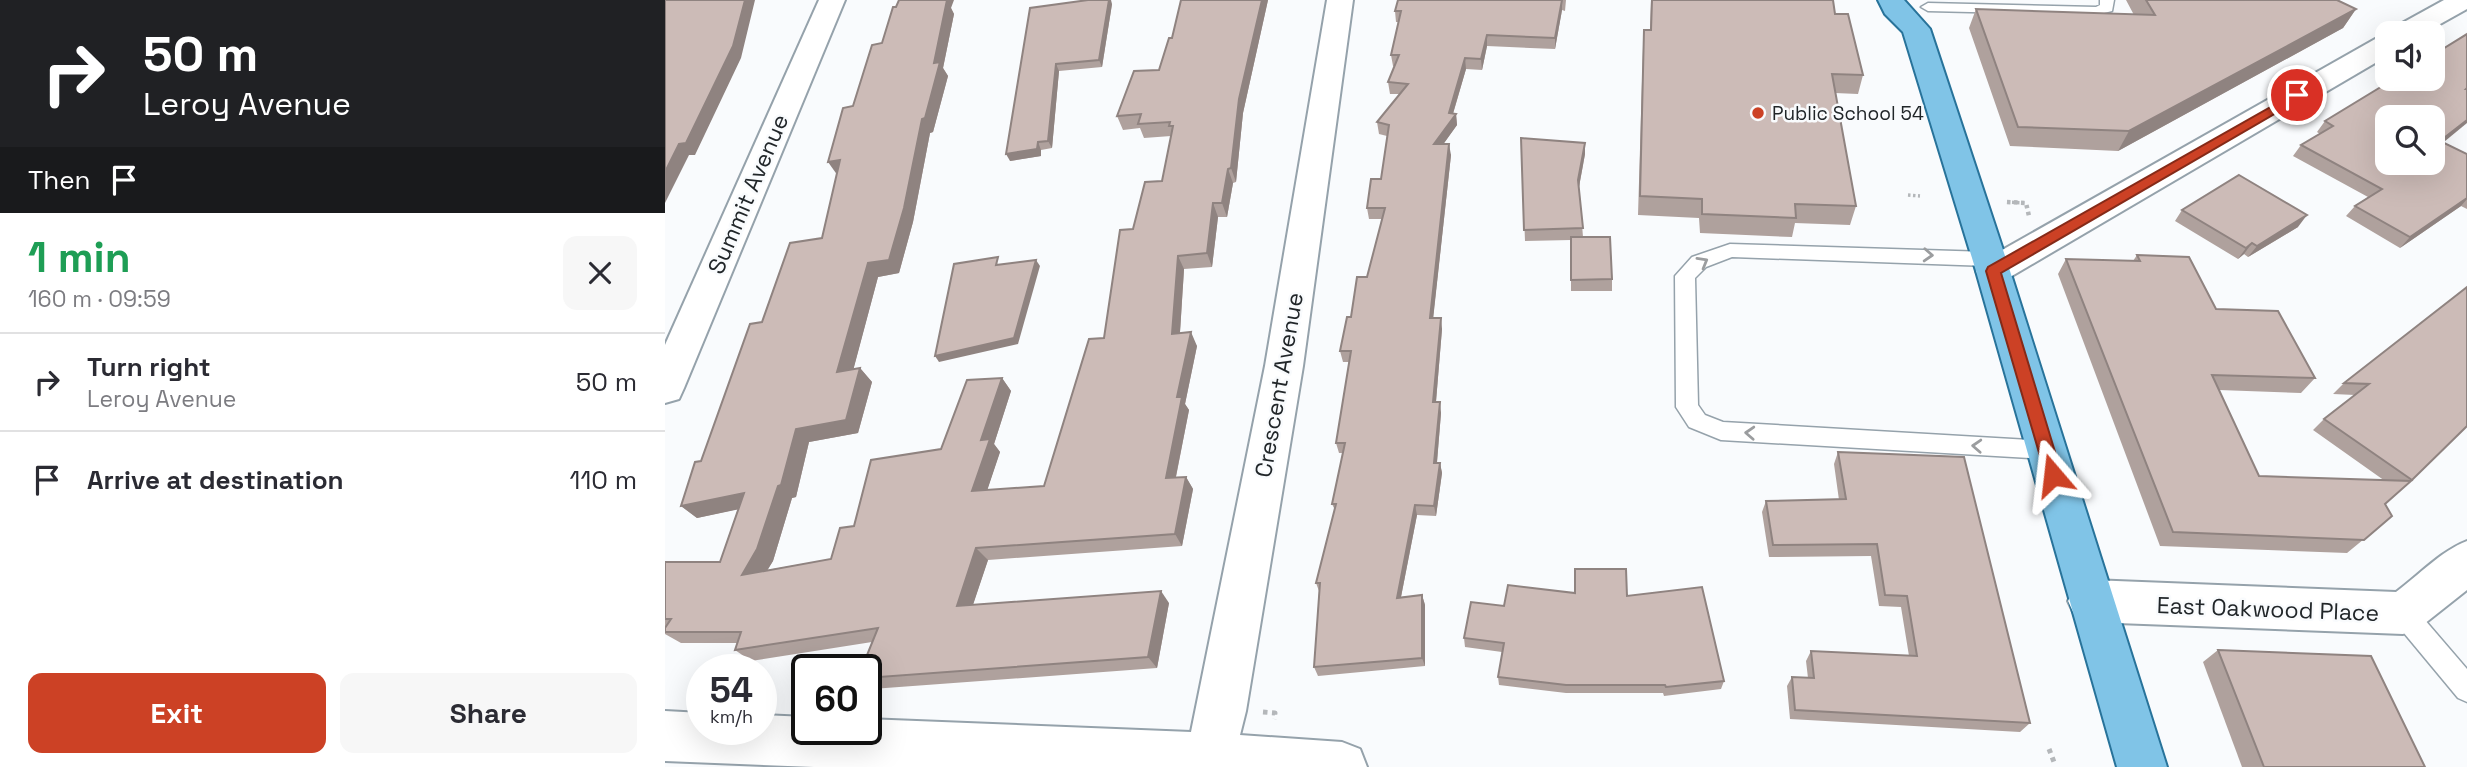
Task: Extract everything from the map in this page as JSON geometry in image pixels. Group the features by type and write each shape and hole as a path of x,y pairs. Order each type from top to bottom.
{"main road":[{"path":"1891,0 1893,8 1923,12 1991,265 2142,767"}],"street":[{"name":"Summit Avenue","path":"665,388 832,0"},
{"name":"Crescent Avenue","path":"1206,763 1222,710 1283,366 1340,0"},
{"path":"2426,21 2463,0"},
{"path":"1991,265 2375,51"},
{"name":"East Oakwood Place","path":"2091,601 2403,613 2442,585 2467,561"},
{"path":"665,736 1206,763 1342,767"}],"lane":[{"path":"1923,12 2096,11 2107,8 2107,0"},
{"path":"1991,265 1730,250 1699,262 1685,276 1687,407 1697,421 1721,431 2046,450"},
{"path":"2403,613 2467,689"}],"path":[{"path":"1908,195 1920,196"},
{"path":"2007,202 2026,203 2030,216"},
{"path":"1263,712 1275,713"},
{"path":"2049,749 2054,762"}],"building":[{"path":"665,0 745,0 733,46 686,143 679,144 665,172"},
{"path":"899,0 947,0 934,63 940,62 925,118 922,119 904,208 889,260 868,263 837,372 860,368 846,420 796,429 781,485 778,486 757,549 742,575 831,559 840,528 854,526 871,460 941,449 967,380 1002,378 981,440 990,439 972,491 1044,486 1089,339 1104,338 1120,230 1133,229 1145,182 1162,181 1173,126 1169,126 1170,122 1138,124 1141,114 1117,116 1134,71 1159,70 1169,38 1172,38 1181,0 1262,0 1239,99 1231,168 1228,169 1222,203 1213,203 1207,253 1178,256 1172,334 1191,332 1177,397 1182,397 1166,478 1186,477 1175,534 976,548 957,606 1161,591 1148,657 882,677 882,654 867,654 878,628 735,650 741,632 665,632 671,619 665,619 665,562 720,562 744,493 681,506 695,462 701,461 750,324 762,322 790,243 822,238 840,160 828,162 843,108 853,106 872,45 882,43 893,7 896,7"},
{"path":"1088,0 1109,0 1099,60 1056,64 1048,141 1038,142 1037,149 1006,154 1030,8"},
{"path":"1398,0 1562,0 1555,38 1487,35 1481,59 1465,58 1449,113 1456,114 1434,144 1449,144 1430,318 1441,318 1433,402 1440,402 1434,463 1440,463 1434,506 1415,505 1397,598 1422,595 1422,658 1314,667 1320,583 1316,583 1336,504 1332,504 1345,443 1336,443 1351,351 1340,351 1347,317 1351,317 1357,277 1367,277 1385,208 1367,208 1371,179 1381,179 1389,125 1377,122 1408,84 1388,82 1399,55 1391,55 1401,11 1395,11"},
{"path":"1652,0 1833,0 1835,14 1848,14 1863,75 1832,74 1856,206 1795,204 1796,218 1702,214 1702,199 1640,196 1644,30 1651,30"},
{"path":"2146,0 2337,0 2356,9 2129,131 2018,127 1976,9 2155,15"},
{"path":"2467,34 2467,120 2445,137 2445,105 2375,105 2375,175 2445,175 2445,143 2467,154 2467,198 2410,237 2355,206 2382,189 2301,145 2333,126 2325,121 2375,91 2445,91 2445,48"},
{"path":"1521,138 1585,143 1578,180 1583,228 1524,230"},
{"path":"2239,175 2307,215 2257,246 2252,243 2246,248 2182,210"},
{"path":"1571,237 1610,237 1612,279 1571,280"},
{"path":"2137,255 2189,257 2216,309 2278,311 2315,378 2212,375 2259,476 2411,481 2385,504 2392,516 2364,540 2173,532 2066,259 2140,261"},
{"path":"998,257 996,265 1036,260 1014,338 935,356 954,264"},
{"path":"2467,287 2467,426 2412,480 2324,419 2369,384 2344,383"},
{"path":"1838,452 1964,457 2030,723 1795,710 1792,677 1814,678 1811,651 1917,656 1907,596 1885,595 1877,544 1773,545 1766,501 1846,499"},
{"path":"1575,569 1626,569 1627,596 1702,587 1724,681 1666,687 1566,685 1498,677 1504,643 1464,638 1471,602 1504,606 1508,585 1575,593"},
{"path":"2218,650 2371,656 2425,767 2264,767"}],"place":[{"name":"Public School 54","path":"1758,113"}],"route":[{"path":"2053,475 1993,271 2297,95"}]}
